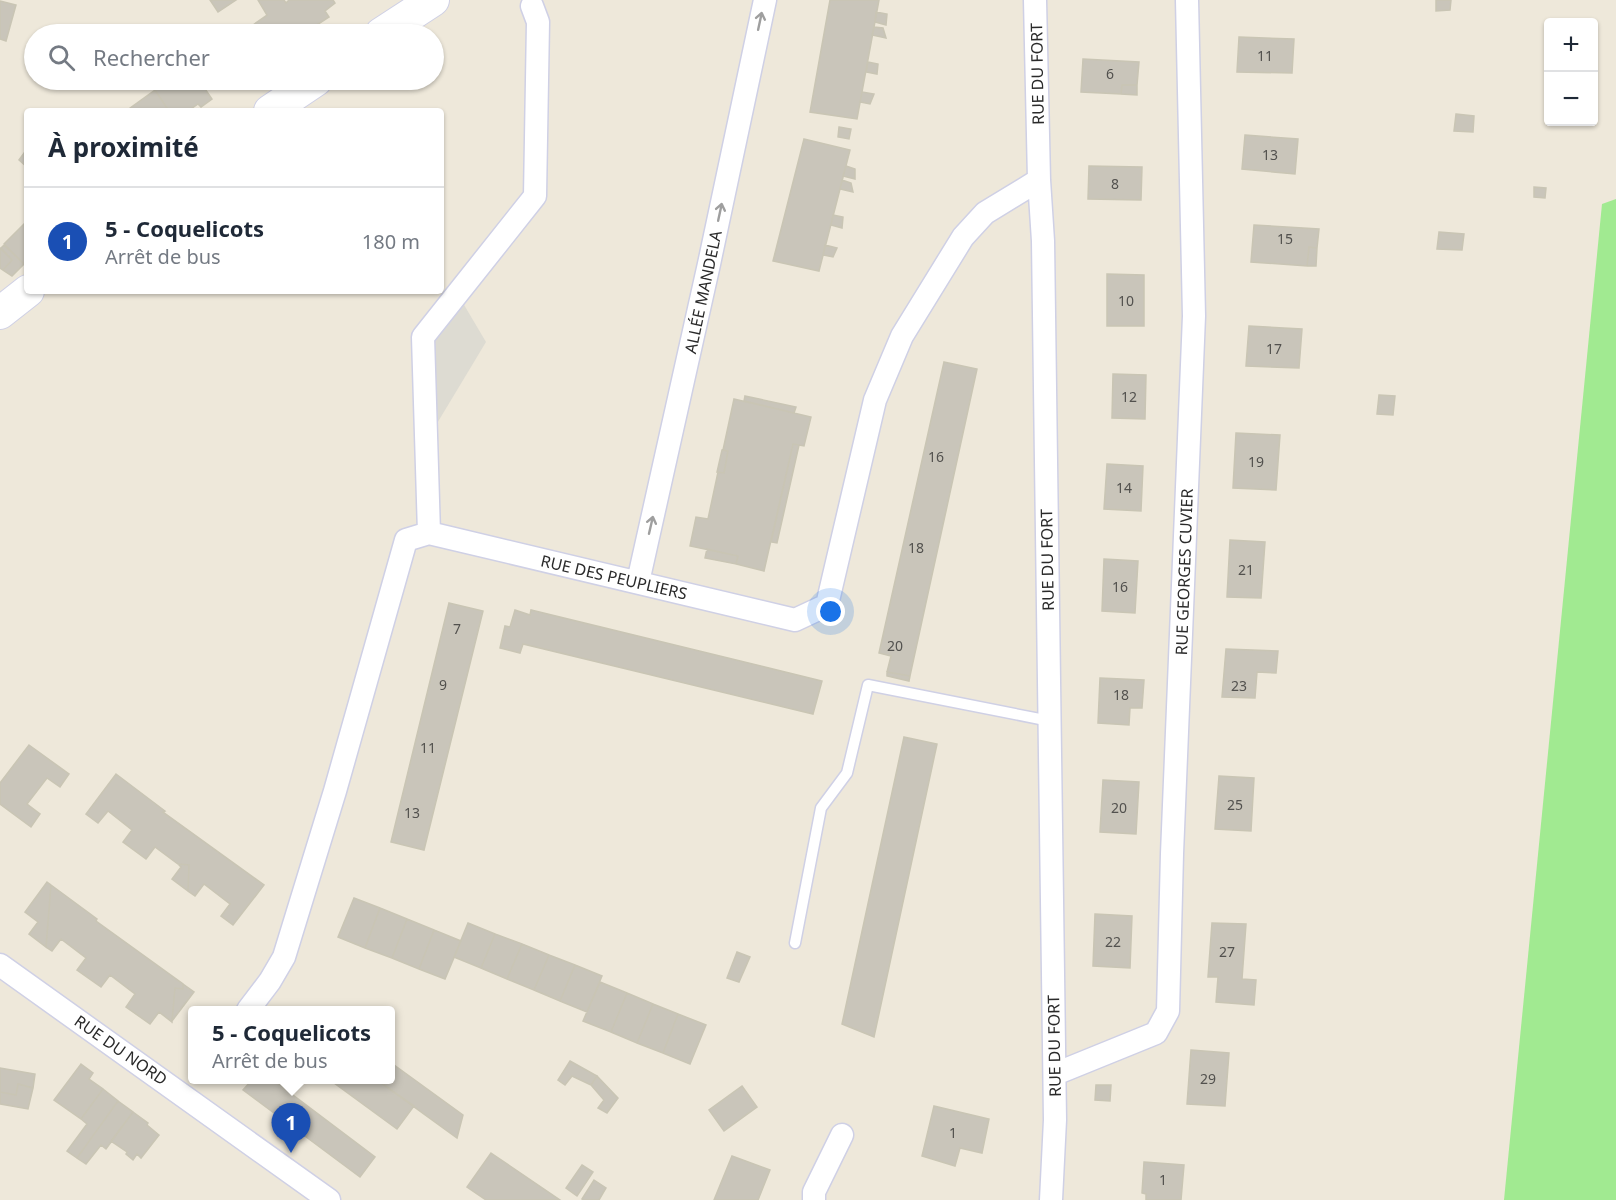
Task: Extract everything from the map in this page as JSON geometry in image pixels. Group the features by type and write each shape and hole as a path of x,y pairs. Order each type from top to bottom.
{"street":[{"path":"396,24 433,0"},
{"name":"ALLÉE MANDELA","path":"638,582 765,0"},
{"name":"RUE DU FORT","path":"1035,0 1042,241 1055,1074 1051,1200"},
{"name":"RUE GEORGES CUVIER","path":"1055,1074 1156,1033 1168,1011 1173,818 1194,316 1187,0"},
{"path":"252,1006 284,957 335,791 406,540 429,533 423,337 535,196 538,22 532,6"},
{"path":"274,108 301,90"},
{"name":"RUE DES PEUPLIERS","path":"429,533 795,620 827,605 875,400 902,336 963,237 985,213 1039,180"},
{"path":"0,313 24,294"},
{"name":"RUE DU NORD","path":"0,965 192,1088 329,1200"},
{"path":"814,1200 814,1192 842,1135"}],"lane":[{"path":"795,944 821,808 846,773 868,685 1050,721"}],"green space":[{"path":"1616,199 1616,1200 1504,1200 1602,204"}],"shaded area":[{"path":"457,293 486,342 427,440 423,337"}],"building":[{"path":"210,0 236,0 218,12"},
{"path":"258,0 284,0 286,3 289,0 333,0 335,3 325,11 329,17 318,24 254,24 267,15"},
{"path":"830,0 879,0 857,119 810,112"},
{"path":"1436,0 1451,0 1450,10 1436,11"},
{"path":"0,1 16,5 6,41 0,39"},
{"path":"876,12 887,14 886,25 875,22"},
{"path":"874,27 883,28 886,38 872,35"},
{"path":"1239,37 1294,39 1292,73 1237,72"},
{"path":"1083,59 1139,62 1137,85 1122,85 1121,94 1081,92"},
{"path":"868,62 878,64 877,74 866,72"},
{"path":"1122,85 1137,85 1137,95 1121,94"},
{"path":"155,90 206,90 212,99 201,107 198,104 192,108 167,108"},
{"path":"155,90 167,108 130,108"},
{"path":"862,92 874,94 870,104 860,102"},
{"path":"1456,114 1474,116 1473,132 1454,131"},
{"path":"839,127 851,129 849,139 838,137"},
{"path":"1245,135 1298,139 1295,174 1242,169"},
{"path":"804,139 850,150 819,271 773,261"},
{"path":"24,153 24,164 19,160"},
{"path":"846,166 855,169 855,179 843,176"},
{"path":"1089,166 1142,167 1141,200 1088,199"},
{"path":"842,180 851,183 853,192 840,189"},
{"path":"1534,187 1546,188 1545,198 1534,197"},
{"path":"833,215 843,217 842,228 831,225"},
{"path":"24,224 24,264 4,244"},
{"path":"1254,225 1319,229 1317,248 1309,247 1307,266 1251,262"},
{"path":"1439,232 1464,234 1462,250 1437,249"},
{"path":"4,245 24,264 12,276 3,270 12,260 1,248"},
{"path":"825,245 837,248 833,257 823,255"},
{"path":"1309,247 1317,248 1316,266 1307,266"},
{"path":"0,248 12,260 3,270 0,268"},
{"path":"1107,274 1144,275 1144,326 1107,326"},
{"path":"1249,326 1302,329 1299,368 1246,366"},
{"path":"944,362 977,369 910,676 887,672 891,656 879,653"},
{"path":"1113,374 1146,375 1145,419 1112,418"},
{"path":"1379,395 1395,396 1393,415 1377,414"},
{"path":"745,396 796,407 794,413 744,401"},
{"path":"734,399 811,417 804,446 793,444 764,571 736,564 738,556 690,546 696,517 708,519 718,472 724,473 728,451 723,450"},
{"path":"1236,433 1280,435 1276,490 1233,488"},
{"path":"793,444 799,445 777,543 771,542"},
{"path":"722,450 728,451 724,473 717,472"},
{"path":"1107,464 1143,466 1141,511 1104,509"},
{"path":"1230,540 1265,542 1261,598 1227,597"},
{"path":"707,549 738,556 736,564 705,558"},
{"path":"1104,559 1138,561 1135,613 1102,611"},
{"path":"449,603 483,611 424,850 391,842"},
{"path":"515,610 530,615 531,610 822,681 813,714 523,644 520,653 500,648 505,626 510,627"},
{"path":"1226,649 1278,651 1276,673 1257,672 1255,698 1222,697"},
{"path":"887,672 910,676 909,681 887,676"},
{"path":"1100,678 1144,680 1142,708 1130,708 1129,725 1098,723"},
{"path":"904,737 937,744 874,1037 842,1024"},
{"path":"29,745 69,774 60,787 47,778 27,804 40,814 31,827 0,804 0,783"},
{"path":"116,774 165,811 163,812 264,885 233,925 221,916 230,904 204,884 195,896 188,891 189,865 178,864 155,847 146,859 123,842 132,830 108,811 98,823 86,814"},
{"path":"1219,776 1254,778 1251,831 1215,829"},
{"path":"1103,780 1139,782 1136,834 1100,832"},
{"path":"178,864 189,865 188,891 172,879 181,867"},
{"path":"47,882 51,885 46,947 29,934 38,922 25,912"},
{"path":"51,885 97,919 96,921 183,984 183,989 175,988 172,1022 159,1012 150,1024 126,1007 135,994 110,975 101,987 77,970 86,958 61,939 52,951 46,947"},
{"path":"354,898 380,908 365,948 338,937"},
{"path":"380,908 407,919 392,958 365,948"},
{"path":"1095,914 1132,916 1130,968 1093,966"},
{"path":"407,919 434,930 419,969 392,958"},
{"path":"468,923 495,934 481,968 454,957"},
{"path":"1212,923 1246,924 1242,979 1256,980 1254,1005 1216,1002 1218,977 1208,977"},
{"path":"434,930 461,941 445,979 419,969"},
{"path":"495,934 522,944 507,979 481,968"},
{"path":"522,944 549,955 534,990 507,979"},
{"path":"737,952 750,957 739,982 727,978"},
{"path":"549,955 575,965 560,1001 534,990"},
{"path":"575,965 602,976 587,1012 560,1001"},
{"path":"600,982 627,993 611,1032 583,1021"},
{"path":"183,984 194,992 172,1021 175,988 183,989"},
{"path":"627,993 653,1004 637,1043 611,1032"},
{"path":"653,1004 678,1014 663,1053 637,1043"},
{"path":"678,1014 706,1025 690,1064 663,1053"},
{"path":"1191,1050 1229,1053 1225,1106 1187,1104"},
{"path":"570,1061 597,1076 591,1085 572,1076 565,1085 558,1080"},
{"path":"81,1064 93,1073 89,1079 103,1089 81,1119 54,1100"},
{"path":"395,1066 463,1115 457,1138 383,1084 395,1084"},
{"path":"0,1068 35,1074 33,1088 18,1084 16,1095 0,1092"},
{"path":"597,1076 618,1098 607,1113 598,1108 604,1100 591,1085"},
{"path":"18,1084 33,1088 28,1109 0,1104 0,1092 16,1095"},
{"path":"248,1084 278,1084 375,1157 360,1177 243,1090"},
{"path":"335,1084 383,1084 414,1106 397,1129"},
{"path":"1096,1085 1111,1085 1110,1101 1095,1100"},
{"path":"742,1086 757,1107 724,1131 709,1110"},
{"path":"103,1089 118,1101 77,1158 67,1151 87,1124 81,1119"},
{"path":"118,1101 133,1112 106,1149 101,1145 86,1164 77,1158"},
{"path":"934,1106 989,1119 982,1153 960,1148 955,1166 922,1156"},
{"path":"133,1112 159,1135 141,1158 137,1154 133,1160 126,1154 127,1152 111,1141"},
{"path":"491,1153 560,1200 486,1200 467,1187"},
{"path":"732,1156 770,1170 758,1200 714,1200"},
{"path":"1144,1162 1184,1165 1181,1200 1146,1200 1146,1194 1142,1193"},
{"path":"582,1165 593,1172 577,1196 566,1188"},
{"path":"594,1180 606,1188 599,1200 582,1199"}],"place":[{"name":"5 - Coquelicots","path":"291,1153"}]}
